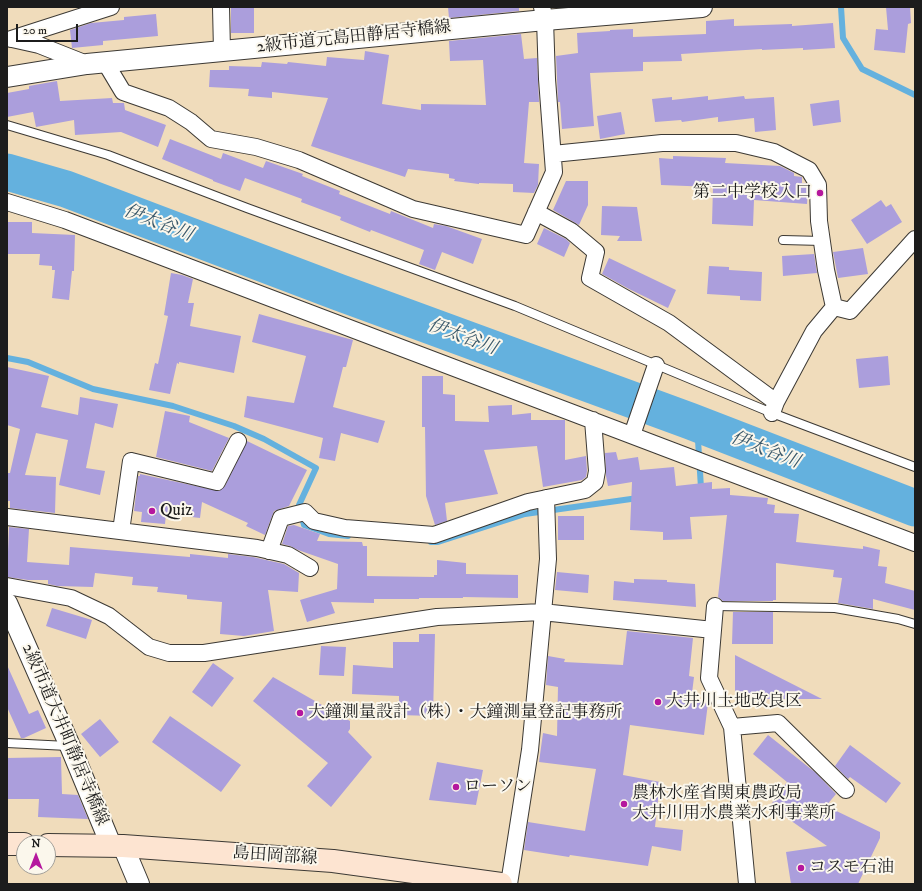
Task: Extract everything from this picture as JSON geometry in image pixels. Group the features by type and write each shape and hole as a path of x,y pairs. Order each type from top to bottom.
{"main road":[{"name":"島田岡部線","path":"56,845 117,846 333,861 489,883"}],"street":[{"path":"9,38 111,7"},
{"path":"222,7 222,51"},
{"name":"2級市道元島田静居寺橋線","path":"7,77 96,63 222,51 543,13 702,7"},
{"path":"9,38 39,45 96,63 123,92 168,108 191,122 211,138 256,147 299,160 413,209 526,235 554,172 543,13"},
{"path":"553,154 662,143 736,143 774,152 809,170 818,185 819,221 826,270 834,307"},
{"path":"7,202 65,220 915,543"},
{"path":"536,212 571,231 596,252 590,278 669,323 774,408 814,331 834,307"},
{"path":"834,307 850,311 915,239"},
{"path":"632,435 656,365"},
{"path":"269,551 281,518 305,512 314,521 345,528 434,534 528,502 585,490 595,482 597,471 593,420"},
{"path":"121,531 131,461 217,482 238,441"},
{"path":"509,884 530,750 548,559 546,498"},
{"path":"7,517 249,547 288,555 310,568"},
{"path":"7,586 71,598 108,616 149,647 168,653 204,653 437,616 542,612 713,630"},
{"name":"2級市道大井町静居寺橋線","path":"7,603 70,746 117,846 139,884"},
{"path":"715,606 709,678 732,727 747,884"},
{"path":"732,727 778,723 846,790"}],"lane":[{"path":"7,125 108,155 247,208 515,306 656,365 774,408 915,466"},
{"path":"783,240 822,241"},
{"path":"715,606 835,608 898,619 915,624"},
{"path":"7,743 70,746"}],"building":[{"path":"231,7 254,7 254,33 231,33"},
{"path":"448,7 519,7 519,11 449,18"},
{"path":"886,7 910,7 911,23 908,24 905,53 874,50 876,29 888,30"},
{"path":"156,14 158,36 103,41 103,45 72,48 70,30 91,23 124,20 124,17"},
{"path":"734,19 734,26 792,24 792,26 833,23 835,48 803,50 803,48 762,49 681,54 682,61 643,62 643,71 590,73 594,126 562,129 560,102 558,102 556,56 578,53 577,33 633,29 633,37 706,34 706,21"},
{"path":"521,34 524,59 537,58 539,102 529,102 524,163 539,164 538,185 534,193 513,192 513,184 479,184 454,181 455,179 449,178 449,174 408,169 405,177 311,146 328,98 272,92 272,98 248,96 249,89 209,87 210,70 229,70 229,66 261,67 262,62 287,64 288,62 326,66 327,57 364,60 365,51 389,55 382,104 421,110 421,104 486,105 483,60 450,61 449,41"},
{"path":"57,81 60,101 112,98 113,103 124,103 125,110 166,125 158,147 121,132 75,135 74,120 36,127 33,112 7,117 7,93 29,89 29,86"},
{"path":"708,96 708,100 744,96 745,99 774,97 776,130 755,132 754,118 718,122 718,117 682,122 681,120 655,122 652,99 672,97 672,100"},
{"path":"839,100 841,122 813,126 810,104"},
{"path":"621,112 625,134 600,139 597,116"},
{"path":"170,139 221,159 223,153 263,168 266,161 303,174 302,176 340,191 339,194 390,214 391,211 433,228 434,224 446,226 482,239 473,264 442,252 435,270 419,264 424,250 371,230 370,232 340,220 341,217 301,202 302,199 245,178 240,191 213,181 162,159"},
{"path":"673,156 726,158 725,163 780,166 794,173 794,176 802,177 802,183 806,183 808,187 807,204 754,200 753,226 712,224 713,187 661,185 659,158 673,159"},
{"path":"566,181 588,181 588,205 579,225 553,210"},
{"path":"881,200 886,207 891,204 902,222 867,244 851,220"},
{"path":"602,206 637,207 642,241 617,241 620,236 601,235"},
{"path":"7,222 32,222 32,233 75,235 74,271 72,271 69,300 52,298 55,270 52,270 52,266 39,265 40,254 7,254"},
{"path":"544,228 566,239 570,243 564,257 537,244"},
{"path":"863,248 868,274 838,278 833,252"},
{"path":"814,254 817,273 783,276 782,256"},
{"path":"609,258 676,290 668,308 602,274"},
{"path":"709,266 729,267 729,270 762,272 761,301 740,300 740,296 707,294"},
{"path":"171,273 193,279 188,303 194,303 190,326 241,336 234,373 179,362 179,364 177,363 170,394 149,390 155,363 158,364 168,316 164,315"},
{"path":"259,314 353,340 346,367 343,367 333,407 385,421 378,443 341,433 335,461 319,458 323,438 244,417 247,396 294,403 306,356 252,342"},
{"path":"888,356 890,385 859,388 856,359"},
{"path":"7,367 49,376 41,407 78,415 80,397 118,404 113,428 95,423 86,468 105,471 100,495 59,485 68,440 36,433 25,475 56,477 55,513 10,508 10,501 7,501 7,473 10,473 20,429 7,425"},
{"path":"422,376 443,376 443,394 455,395 455,421 489,422 488,406 512,405 512,415 531,413 531,420 565,420 565,460 586,456 586,477 582,480 543,487 537,446 484,450 498,494 445,503 447,521 435,525 426,496 425,427 422,427"},
{"path":"165,411 190,416 189,422 229,438 212,471 156,457"},
{"path":"247,441 307,470 289,506 274,511 265,535 246,526 248,523 202,502 200,518 166,514 165,524 141,522 142,512 134,511 138,476 140,476 140,474 219,491 225,486"},
{"path":"616,452 618,460 638,457 640,470 674,467 676,486 712,482 712,489 730,488 730,495 768,498 767,504 775,505 774,513 799,514 796,542 863,549 863,546 880,550 878,566 887,567 885,583 915,591 915,610 873,599 873,609 838,603 842,578 833,577 834,570 776,563 776,600 723,601 718,597 727,515 690,517 692,539 663,540 663,532 630,530 632,482 608,486 606,476 605,453"},
{"path":"558,516 584,516 584,540 558,540"},
{"path":"294,525 320,534 317,541 362,542 363,546 367,546 367,576 434,577 434,575 437,575 437,560 466,563 466,574 518,575 518,598 463,597 374,599 374,603 331,602 335,613 307,622 300,600 337,589 338,564 282,544 288,526"},
{"path":"9,527 29,529 27,562 69,565 70,547 190,557 190,554 228,558 228,554 253,557 284,564 299,573 298,592 268,590 274,631 244,636 220,634 222,602 187,599 187,595 157,592 158,587 132,585 133,577 95,573 93,587 57,586 48,584 48,580 28,580 7,577"},
{"path":"557,572 589,575 588,593 555,590"},
{"path":"634,579 667,580 667,582 695,584 696,607 613,600 614,581 634,583"},
{"path":"52,608 92,620 86,639 46,626"},
{"path":"733,612 773,612 773,644 732,644"},
{"path":"627,631 693,638 689,676 694,677 691,701 708,703 704,735 630,725 623,775 660,782 655,827 683,830 681,851 652,846 648,866 524,850 528,822 585,831 596,769 539,762 543,733 557,736 558,687 546,685 548,656 565,659 564,662 623,665"},
{"path":"419,634 435,634 433,716 399,715 399,696 352,694 353,665 393,668 393,642 419,642"},
{"path":"321,646 346,647 344,676 319,675"},
{"path":"735,655 822,699 735,699"},
{"path":"213,663 234,678 212,707 192,692"},
{"path":"7,665 29,714 38,710 46,728 24,738 21,738 7,707"},
{"name":"大鐘測量設計（株）・大鐘測量登記事務所","path":"273,677 350,721 350,729 348,732 372,757 331,807 307,786 328,763 253,701"},
{"path":"170,716 241,765 221,792 152,742"},
{"path":"100,719 119,742 100,757 81,734"},
{"path":"768,735 816,773 836,794 826,806 880,832 880,838 858,884 791,884 786,852 827,846 770,806 787,782 753,754"},
{"path":"850,745 901,783 886,803 850,777 848,779 835,766"},
{"path":"61,757 62,794 78,795 88,819 38,817 39,799 7,799 7,758"},
{"path":"437,762 483,770 476,805 429,800"}],"waterway":[{"path":"841,7 843,38 862,69 915,95"},
{"name":"伊太谷川","path":"7,172 66,189 338,292 690,421 915,508"},
{"path":"7,358 28,362 93,389 173,406 234,426 264,439 316,468 299,505 304,525 329,534 348,536"},
{"path":"697,424 701,488 698,489"},
{"path":"431,542 438,542 525,514 638,498"}],"place":[{"name":"第二中学校入口","path":"820,193"},
{"name":"Quiz","path":"152,511"},
{"name":"大井川土地改良区","path":"658,702"},
{"name":"大鐘測量設計（株）・大鐘測量登記事務所","path":"300,713"},
{"name":"ローソン","path":"456,787"},
{"name":"農林水産省関東農政局 大井川用水農業水利事業所","path":"624,804"},
{"name":"コスモ石油","path":"801,868"}]}
